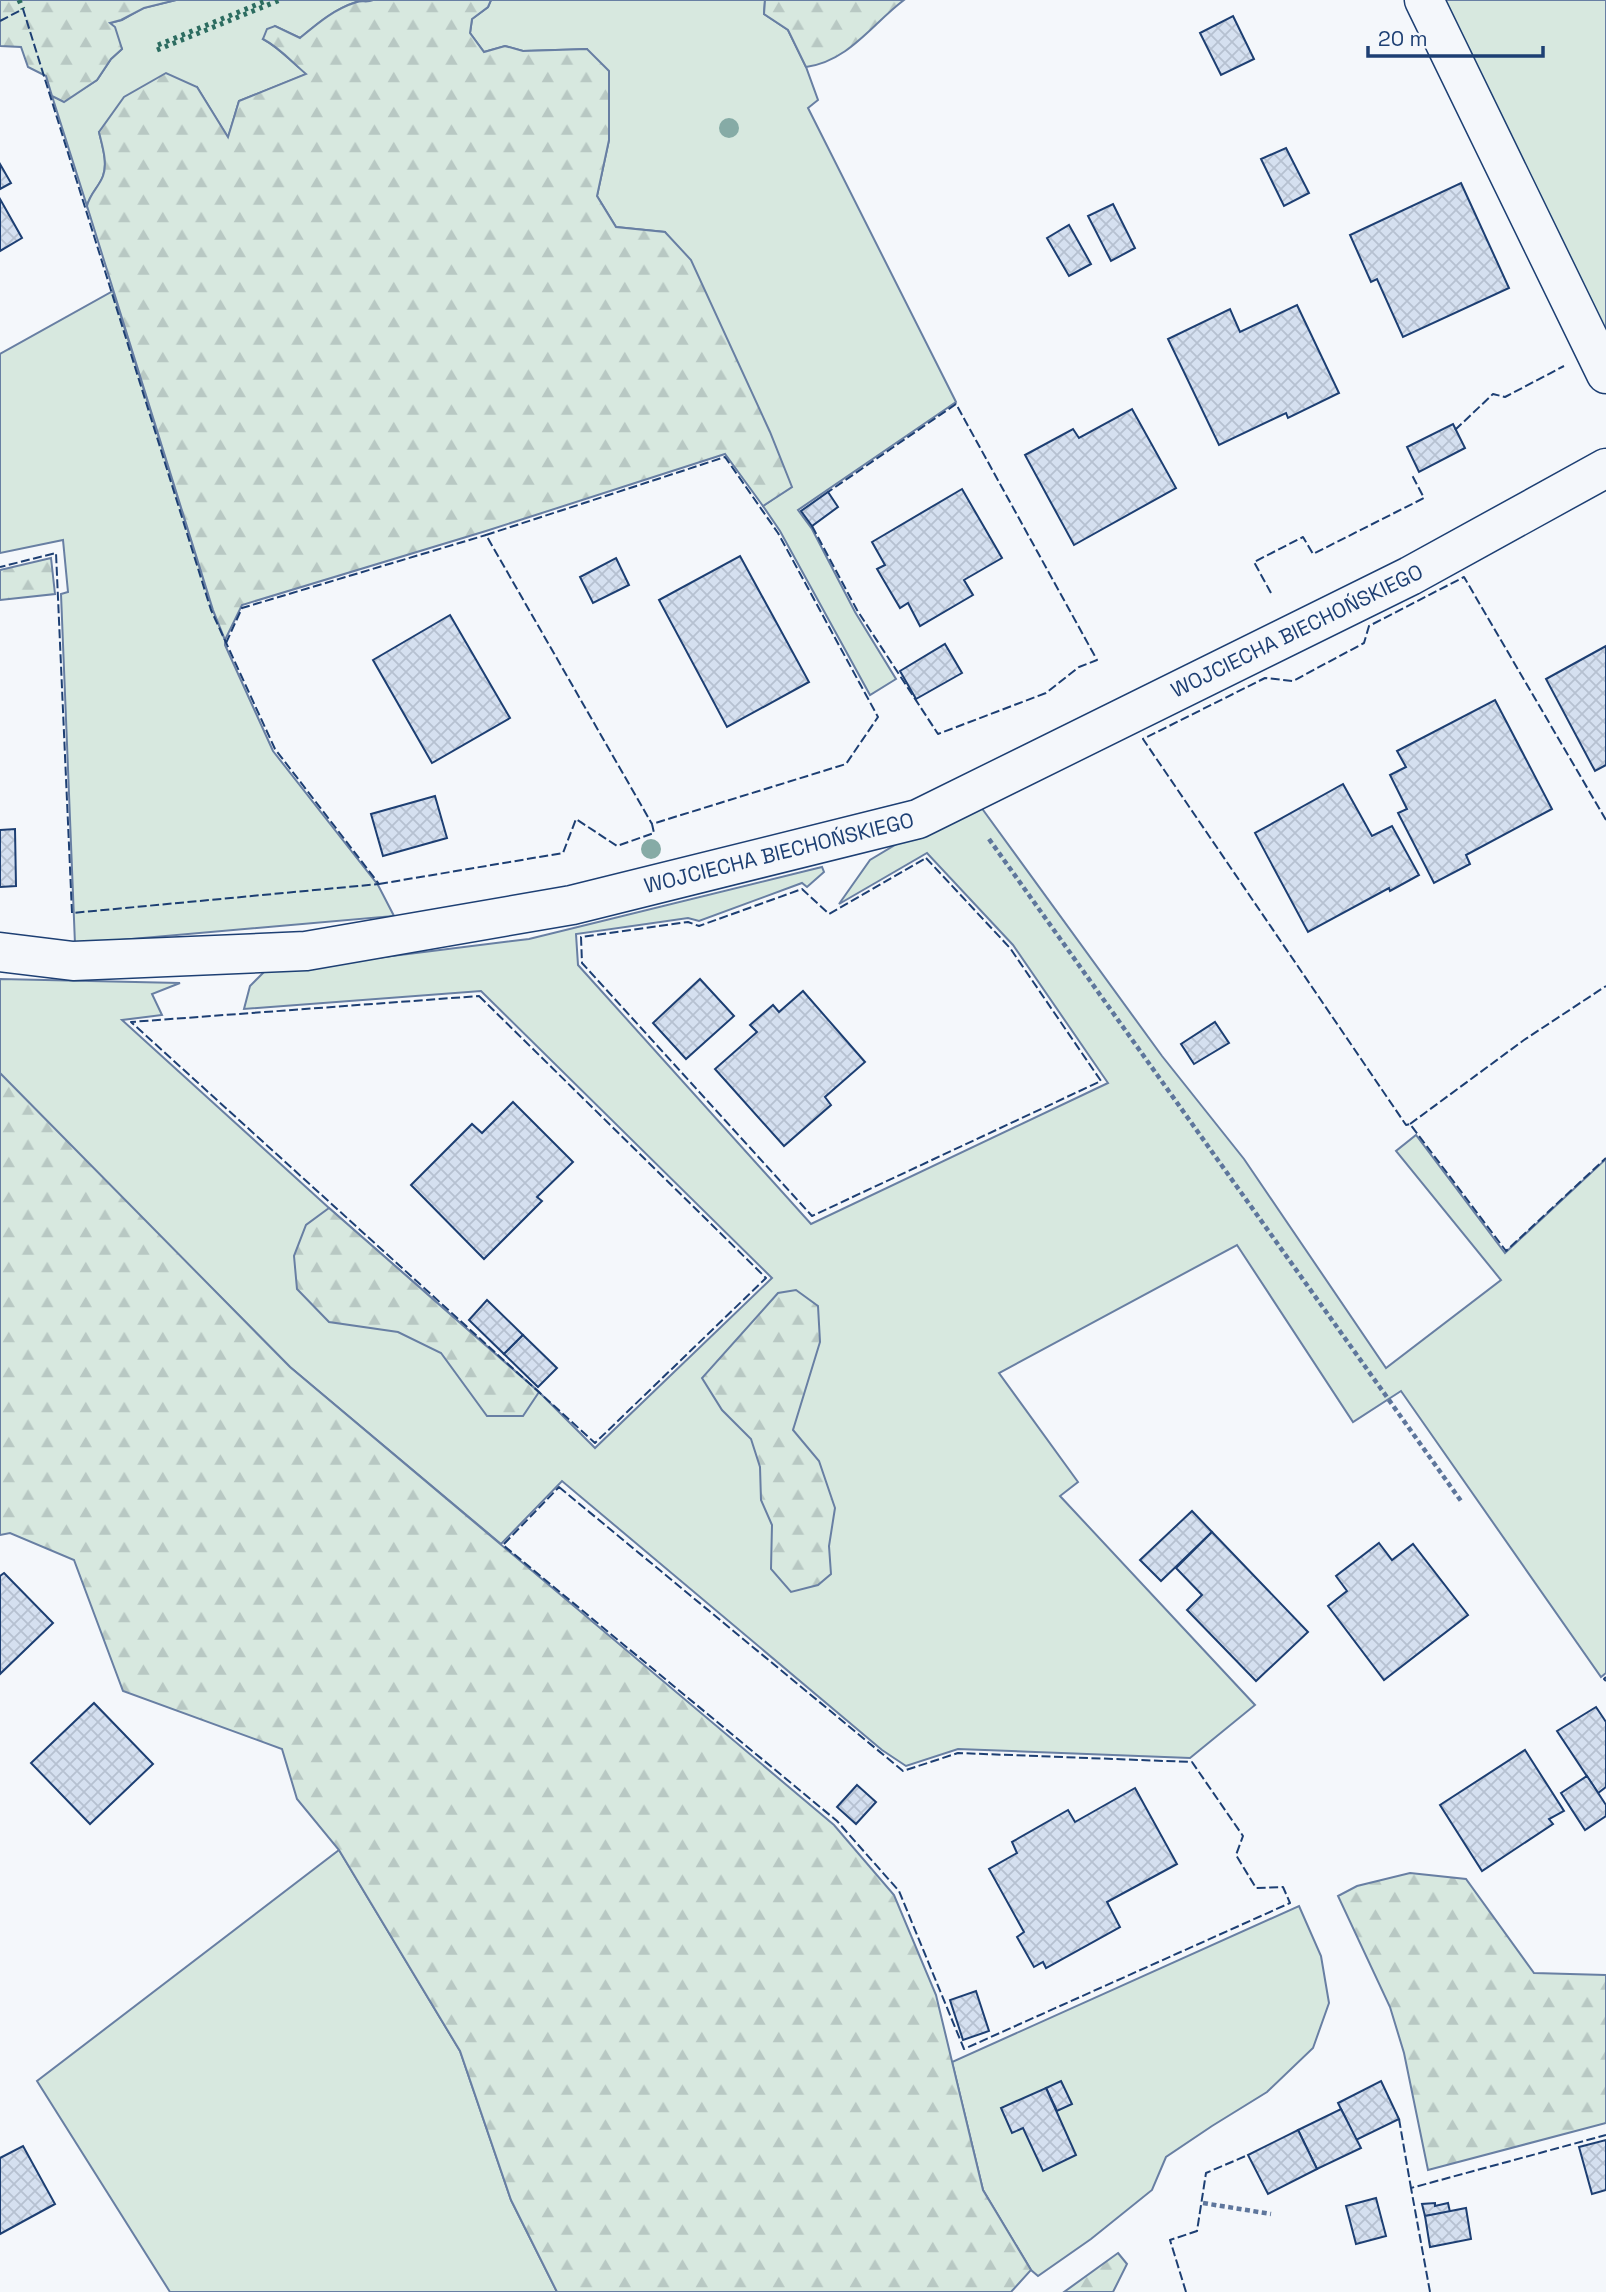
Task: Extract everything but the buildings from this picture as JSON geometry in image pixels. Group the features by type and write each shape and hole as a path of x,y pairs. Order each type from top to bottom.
{"street":[{"path":"1424,0 1606,374"},
{"name":"WOJCIECHA BIECHOŃSKIEGO","path":"0,952 73,961 306,951 572,905 918,819 1410,576 1606,468"}],"path":[{"path":"970,794 978,823 1461,1501"},
{"path":"1203,2203 1271,2214"}],"green space":[{"path":"0,0 176,0 144,8 110,23 115,27 122,49 111,59 97,80 64,102 52,96 46,76 28,67 21,47 0,46"},
{"path":"176,0 373,0 356,2 341,8 300,38 275,26 263,39 307,74 239,101 228,138 197,87 99,132 105,165 101,180 87,206 52,96 64,101 97,80 111,59 122,49 110,23 122,20 143,8"},
{"path":"491,0 765,0 764,14 788,30 818,100 808,108 956,402 798,510 812,529 855,612 896,679 870,695 780,531 763,506 791,487 665,232 616,227 597,196 609,140 587,49 523,51 505,46 484,52 470,33 472,19 488,7"},
{"path":"491,0 488,7 472,19 470,33 484,52 505,46 523,51 587,49 609,71 609,140 597,196 616,227 665,232 691,260 770,432 792,487 763,506 725,454 486,531 242,605 225,640 213,610 87,206 101,180 105,165 99,132 124,97 166,73 197,87 228,137 239,101 306,74 263,39 267,29 275,26 300,38 341,8 359,1"},
{"path":"765,0 904,0 847,49 835,57 806,67 788,30 764,14"},
{"path":"1439,0 1606,0 1606,331"},
{"path":"113,291 225,645 273,751 378,885 394,916 75,944 61,594 68,592 63,540 0,553 0,354"},
{"path":"51,558 55,594 0,600 0,570"},
{"path":"978,803 1162,1056 1244,1159 1386,1368 1501,1280 1396,1151 1416,1135 1505,1253 1606,1159 1606,1673 1601,1677 1401,1391 1353,1422 1237,1245 999,1373 1078,1482 1060,1496 1255,1705 1190,1758 958,1749 906,1766 882,1750 562,1481 501,1544 290,1367 0,1075 0,979 180,983 152,994 162,1015 122,1020 329,1208 539,1392 595,1448 772,1278 481,991 244,1009 250,986 264,972 529,939 822,867 824,872 807,887 802,883 699,921 688,918 576,934 578,965 811,1224 1108,1083 1013,945 927,853 839,904 870,860 940,818"},
{"path":"0,1073 290,1367 834,1825 894,1895 936,1995 983,2190 1031,2270 1011,2292 557,2292 511,2200 460,2051 339,1850 297,1799 282,1749 123,1691 74,1560 10,1533 0,1535"},
{"path":"329,1208 539,1392 523,1416 487,1416 441,1353 398,1332 329,1322 297,1289 294,1256 306,1225"},
{"path":"796,1290 818,1306 820,1342 793,1430 819,1461 835,1508 829,1546 831,1574 818,1585 791,1592 771,1569 772,1525 761,1500 760,1467 751,1439 722,1410 702,1378 778,1293"},
{"path":"339,1850 460,2051 511,2200 557,2292 170,2292 37,2081"},
{"path":"1410,1873 1466,1879 1534,1973 1606,1975 1606,2123 1428,2170 1404,2053 1390,2007 1338,1896 1357,1886"},
{"path":"1299,1906 1321,1956 1329,2003 1313,2048 1267,2092 1166,2157 1152,2190 1091,2239 1038,2276 1031,2270 983,2190 952,2062"},
{"path":"1118,2253 1127,2264 1113,2292 1064,2292"}],"hedge":[{"path":"19,0 23,9"},
{"path":"158,45 268,0"},
{"path":"157,50 280,0"}],"fence":[{"path":"0,21 23,9 211,610 275,749 379,884 72,913 56,553 0,567"},
{"path":"1455,430 1493,394 1505,397 1564,366"},
{"path":"812,526 857,610 938,734 1046,693 1079,667 1097,660 956,404 828,492"},
{"path":"379,884 563,853 576,819 617,846 654,833 652,824 846,764 878,717 778,533 725,457 486,535 652,824"},
{"path":"1271,593 1254,562 1303,537 1313,554 1424,498 1412,475"},
{"path":"226,643 242,608 486,535"},
{"path":"1606,820 1464,577 1369,626 1364,643 1293,681 1265,678 1143,739 1406,1125 1410,1124 1506,1251 1606,1158"},
{"path":"926,858 1010,948 1101,1081 812,1216 582,963 581,937 688,922 699,926 802,889 829,914 926,858"},
{"path":"1410,1124 1524,1040 1606,986"},
{"path":"479,996 766,1278 595,1443 131,1022 479,996"},
{"path":"559,1487 903,1771 958,1753 1192,1762 1243,1836 1236,1855 1256,1888 1283,1887 1290,1903 964,2049 899,1891 837,1821 503,1545 559,1487"},
{"path":"1606,1677 1606,1681"},
{"path":"1399,2119 1411,2188"},
{"path":"1430,2292 1411,2188 1606,2135"},
{"path":"1186,2292 1170,2240 1197,2231 1206,2173 1248,2155"}]}
